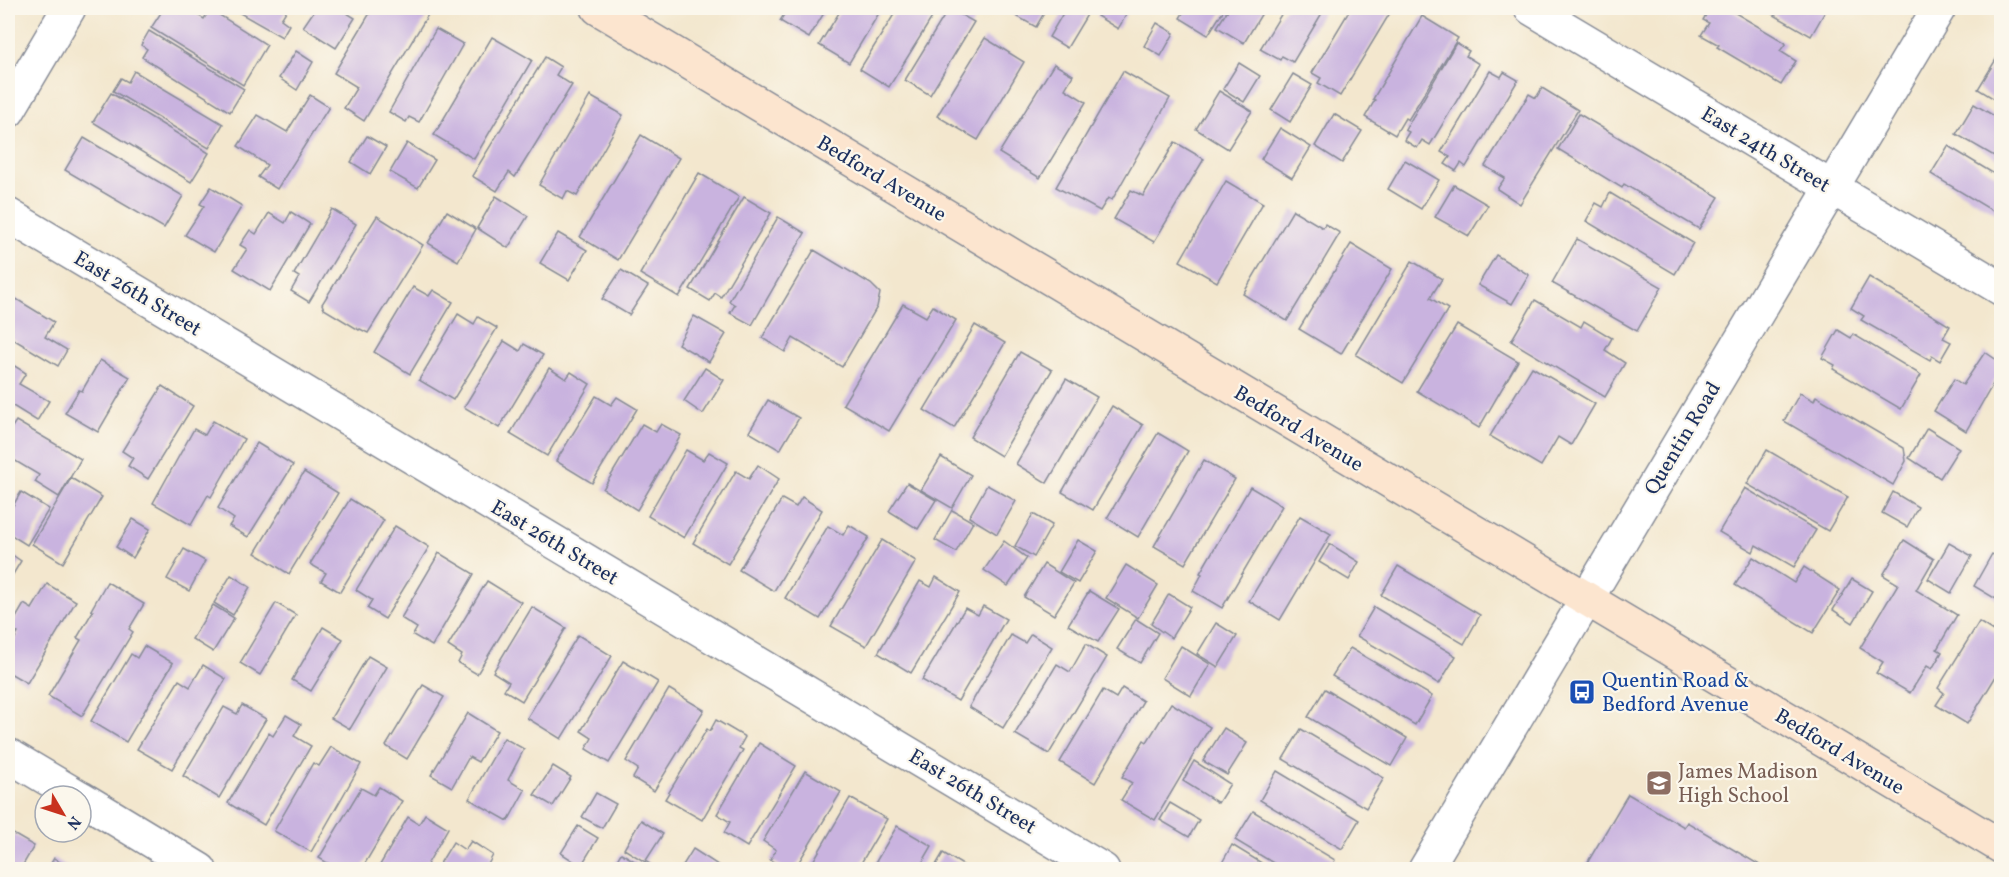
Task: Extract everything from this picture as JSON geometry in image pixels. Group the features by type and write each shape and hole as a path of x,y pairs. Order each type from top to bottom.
{"main road":[{"name":"Bedford Avenue","path":"598,8 2001,847"}],"street":[{"path":"8,111 69,8"},
{"name":"East 24th Street","path":"1531,8 2001,289"},
{"name":"Quentin Road","path":"1425,870 1939,8"},
{"name":"East 26th Street","path":"8,215 1103,870"},
{"path":"8,755 57,784"},
{"path":"93,805 200,870"}],"building":[{"path":"164,8 186,8 204,19 210,9 267,45 243,85 151,28"},
{"path":"231,8 288,8 281,19 289,25 282,37"},
{"path":"316,8 339,8 355,18 336,48 303,27"},
{"path":"373,8 432,8 364,121 344,108 357,87 334,73"},
{"path":"788,8 827,8 809,38 780,21"},
{"path":"842,8 882,8 849,63 819,45"},
{"path":"898,8 938,8 889,87 860,69"},
{"path":"949,8 974,22 930,95 905,80"},
{"path":"1002,8 1047,8 1036,27"},
{"path":"1066,8 1077,8 1088,13 1067,48 1049,37"},
{"path":"1102,8 1130,8 1118,29 1097,16"},
{"path":"1186,8 1225,8 1208,35 1180,18"},
{"path":"1229,8 1265,8 1244,43 1217,27"},
{"path":"1285,8 1325,8 1293,62 1282,56 1280,60 1260,49"},
{"path":"1351,8 1393,8 1340,96 1318,83 1321,78 1312,73"},
{"path":"1710,8 1715,12 1718,8 1727,8 1786,43 1780,51 1796,61 1781,85 1701,35 1709,23 1703,20"},
{"path":"1762,8 1827,8 1811,36"},
{"path":"1422,16 1458,38 1408,120 1405,118 1395,135 1365,117 1375,100 1373,99"},
{"path":"1157,23 1174,33 1161,56 1144,46"},
{"path":"436,29 463,44 419,122 409,117 406,122 389,112"},
{"path":"149,31 244,89 230,112 142,57 147,49 141,45"},
{"path":"492,37 532,60 474,159 434,135"},
{"path":"985,38 1024,62 978,140 937,116"},
{"path":"1456,43 1469,51 1466,56 1479,64 1430,145 1422,140 1417,148 1404,140 1409,132 1405,130"},
{"path":"296,51 313,62 297,90 279,78"},
{"path":"1998,56 2001,58 2001,103 1978,89"},
{"path":"545,57 561,67 556,75 572,85 515,177 509,172 497,191 472,176"},
{"path":"1239,63 1260,76 1244,102 1223,89"},
{"path":"1054,64 1073,75 1065,89 1086,102 1040,178 999,153"},
{"path":"134,71 223,124 209,148 113,91 121,78 128,82"},
{"path":"1123,71 1170,98 1112,200 1108,198 1100,211 1056,187"},
{"path":"1490,71 1501,77 1504,72 1518,80 1466,167 1461,163 1456,171 1445,164 1450,157 1441,152"},
{"path":"1293,74 1312,85 1290,122 1271,110"},
{"path":"1542,88 1578,110 1520,204 1497,189 1505,178 1485,166 1529,94 1536,98"},
{"path":"1219,91 1252,111 1228,149 1196,129"},
{"path":"111,93 209,153 191,182 93,122"},
{"path":"310,95 329,107 277,189 258,177 267,165 238,146 258,115 287,132"},
{"path":"590,96 623,115 577,196 567,191 563,199 539,185"},
{"path":"1974,104 2001,120 2001,160 1956,134"},
{"path":"1334,114 1362,131 1342,163 1315,146"},
{"path":"1579,114 1719,197 1699,229 1624,184 1622,188 1558,149"},
{"path":"1280,128 1311,147 1292,178 1261,159"},
{"path":"641,135 679,158 618,260 580,237"},
{"path":"367,136 386,147 370,174 351,162"},
{"path":"84,138 183,196 164,228 65,170"},
{"path":"1175,142 1204,159 1154,242 1114,219 1131,190 1143,196"},
{"path":"407,143 435,160 418,188 390,172"},
{"path":"1948,146 2001,178 2001,216 1931,174"},
{"path":"1405,160 1439,180 1421,209 1388,189"},
{"path":"699,173 739,197 679,297 640,274"},
{"path":"1226,181 1263,203 1217,282 1180,261"},
{"path":"1454,185 1488,205 1469,236 1435,217"},
{"path":"211,187 242,206 214,252 185,235 204,206 200,204"},
{"path":"1610,193 1693,243 1675,274 1586,221 1596,203 1603,207"},
{"path":"496,196 528,216 508,248 477,228"},
{"path":"744,197 771,213 721,297 715,293 710,301 690,289"},
{"path":"332,209 356,224 309,302 291,291 299,277 294,274"},
{"path":"1293,210 1323,228 1325,224 1340,233 1287,321 1243,294"},
{"path":"447,211 476,229 458,261 428,243"},
{"path":"291,212 310,224 270,291 234,269 247,249 240,245 250,230 256,234 269,213 285,223"},
{"path":"377,216 423,245 368,333 324,309 322,304"},
{"path":"778,217 805,233 752,325 730,313 735,305 729,301"},
{"path":"558,233 587,250 569,280 540,263"},
{"path":"1577,239 1662,287 1637,331 1552,283"},
{"path":"1351,244 1392,269 1341,354 1299,329"},
{"path":"814,250 871,284 880,293 877,307 842,367 793,338 785,352 762,338"},
{"path":"1496,255 1529,275 1512,304 1478,285"},
{"path":"1412,261 1442,279 1430,298 1448,309 1403,383 1356,355"},
{"path":"621,270 648,286 629,315 602,299"},
{"path":"1869,277 1950,326 1943,338 1951,342 1940,361 1932,356 1930,360 1861,320 1864,316 1851,308"},
{"path":"413,287 429,296 433,290 453,302 410,374 374,352"},
{"path":"8,294 54,322 45,337 67,350 58,366 8,336"},
{"path":"1535,300 1581,327 1584,321 1612,338 1605,350 1625,363 1605,397 1511,341"},
{"path":"903,304 926,317 933,306 956,320 889,431 843,404"},
{"path":"458,314 474,324 478,317 497,328 453,400 419,380"},
{"path":"694,316 726,334 709,362 678,344"},
{"path":"975,325 1005,343 954,428 924,410"},
{"path":"1457,325 1518,361 1479,428 1417,391"},
{"path":"1838,330 1851,338 1853,334 1921,375 1901,409 1833,369 1835,365 1822,358"},
{"path":"504,341 520,351 524,344 543,355 499,428 464,407"},
{"path":"1020,352 1052,370 1001,456 970,437"},
{"path":"1985,352 2001,363 2001,370 1966,431 1934,411 1954,379 1963,385"},
{"path":"100,360 130,377 98,432 65,413 79,390 82,391"},
{"path":"8,362 26,373 19,384 49,401 37,421 8,403"},
{"path":"1532,367 1595,404 1571,445 1558,437 1541,466 1490,436"},
{"path":"549,368 566,379 571,372 590,384 547,456 510,434"},
{"path":"705,368 724,380 703,414 684,401"},
{"path":"1066,379 1097,397 1047,483 1016,464"},
{"path":"162,386 193,406 148,479 128,466 133,458 122,451"},
{"path":"1800,393 1814,401 1816,396 1904,448 1906,461 1893,485 1784,421"},
{"path":"596,396 611,405 617,397 637,409 592,483 556,461"},
{"path":"768,400 799,418 780,450 749,432"},
{"path":"1112,406 1143,425 1093,510 1062,492"},
{"path":"16,421 81,459 59,497 35,482 39,475 14,460 8,472 8,433"},
{"path":"213,421 244,439 211,497 208,495 191,525 153,503 194,429 205,435"},
{"path":"642,424 656,432 661,424 681,435 637,510 603,489"},
{"path":"1927,428 1959,448 1940,478 1909,458"},
{"path":"1158,433 1188,451 1138,537 1107,518"},
{"path":"257,443 293,465 248,537 229,526 234,519 218,508"},
{"path":"686,450 703,460 709,452 728,463 684,538 648,516"},
{"path":"1767,450 1848,497 1828,531 1747,484"},
{"path":"941,457 971,475 952,508 921,490"},
{"path":"1204,460 1235,479 1185,564 1154,546"},
{"path":"758,465 779,479 728,564 693,543 736,471 749,479"},
{"path":"304,472 338,493 289,574 255,553"},
{"path":"71,478 102,497 63,563 32,544"},
{"path":"907,483 936,500 918,529 889,511"},
{"path":"987,485 1016,501 997,534 969,517"},
{"path":"1250,487 1282,506 1222,608 1193,591 1202,574 1200,573"},
{"path":"1745,488 1816,530 1794,567 1756,545 1753,552 1719,532"},
{"path":"21,492 49,509 27,545 8,533 8,514"},
{"path":"1893,492 1918,507 1907,527 1882,513"},
{"path":"802,497 822,510 774,591 739,570 782,499 796,507"},
{"path":"350,499 384,520 340,592 321,581 326,573 310,564"},
{"path":"952,510 973,522 956,552 935,540"},
{"path":"1033,514 1052,525 1034,557 1015,546"},
{"path":"1300,516 1331,534 1280,620 1249,601"},
{"path":"133,519 150,529 133,558 116,547"},
{"path":"849,525 869,537 820,619 785,598 828,526 843,535"},
{"path":"395,526 429,547 385,619 367,608 372,600 356,590"},
{"path":"882,540 916,561 866,646 831,626"},
{"path":"1078,540 1097,551 1078,583 1059,572"},
{"path":"1904,540 1934,559 1916,590 1957,615 1937,649 1942,652 1932,669 1927,666 1910,693 1876,673 1883,662 1860,648 1898,584 1883,575"},
{"path":"1004,541 1027,558 1008,586 984,570"},
{"path":"1949,543 1972,556 1951,593 1928,579"},
{"path":"1330,544 1359,562 1349,580 1319,562"},
{"path":"184,549 205,561 189,591 167,579"},
{"path":"8,552 21,561 9,581 8,580"},
{"path":"439,553 474,574 432,646 413,635 417,628 401,618"},
{"path":"1992,554 2001,560 2001,602 1974,586"},
{"path":"1753,557 1794,583 1804,567 1840,590 1813,633 1735,585"},
{"path":"1044,564 1074,583 1054,615 1024,597"},
{"path":"1126,565 1158,585 1138,618 1106,598"},
{"path":"1398,566 1480,615 1464,644 1381,595"},
{"path":"231,575 250,587 233,615 214,603"},
{"path":"936,577 960,592 911,673 878,653 920,581 931,587"},
{"path":"1852,579 1872,591 1853,623 1833,610"},
{"path":"487,581 521,602 477,674 458,663 462,655 448,646"},
{"path":"107,582 144,604 129,629 133,632 82,716 48,696 81,640 77,638"},
{"path":"47,584 76,601 27,683 8,672 8,650 18,633 10,628 24,604 32,609"},
{"path":"1089,591 1119,609 1098,642 1068,625"},
{"path":"1169,594 1190,607 1171,638 1151,624"},
{"path":"276,603 296,615 260,675 240,663"},
{"path":"213,605 234,618 213,652 192,639"},
{"path":"983,606 1006,619 958,701 922,680 965,608 978,615"},
{"path":"532,607 566,628 522,701 504,690 509,682 493,672"},
{"path":"1374,607 1456,656 1439,684 1357,636"},
{"path":"1136,619 1158,633 1140,663 1117,649"},
{"path":"1979,622 2001,636 2001,668 1967,724 1936,705 1944,693 1938,688"},
{"path":"1216,623 1237,636 1218,667 1197,654"},
{"path":"323,627 343,639 311,691 292,680"},
{"path":"1031,634 1052,647 1003,728 969,707 1011,635 1025,643"},
{"path":"578,635 612,656 561,739 527,718"},
{"path":"1086,644 1107,657 1049,754 1015,734 1057,664 1070,672"},
{"path":"144,646 173,663 126,742 91,721 131,654 137,658"},
{"path":"1181,646 1210,664 1191,696 1162,678"},
{"path":"1350,648 1432,696 1415,725 1332,676"},
{"path":"368,656 387,667 350,729 331,718"},
{"path":"623,661 658,682 609,763 586,749 592,738 581,731"},
{"path":"203,665 226,679 172,769 137,749 179,680 190,687"},
{"path":"423,685 444,697 407,759 386,746"},
{"path":"1122,688 1143,701 1095,783 1060,762 1103,690 1116,698"},
{"path":"669,689 704,710 654,791 633,778 638,769 626,761"},
{"path":"1325,689 1407,738 1391,766 1308,717"},
{"path":"1171,703 1210,727 1155,820 1121,800 1132,783 1122,777 1144,740 1147,742"},
{"path":"242,705 266,719 219,798 183,776 224,707 237,714"},
{"path":"468,713 497,731 478,762 469,757 452,787 431,775"},
{"path":"286,715 301,724 294,736 311,746 264,825 228,803 269,733 273,736"},
{"path":"716,720 745,737 739,748 743,750 702,820 665,799 707,729 710,731"},
{"path":"1224,728 1247,743 1227,775 1203,761"},
{"path":"1301,729 1384,778 1366,808 1283,759"},
{"path":"504,738 524,749 508,780 525,790 508,821 469,799"},
{"path":"759,743 796,766 747,847 724,833 730,822 717,814"},
{"path":"331,747 361,764 311,852 274,831 313,763 319,766"},
{"path":"1194,761 1230,784 1218,803 1183,781"},
{"path":"553,766 571,777 553,806 534,795"},
{"path":"805,771 841,792 794,870 787,870 770,860 776,850 763,841"},
{"path":"1277,771 1359,820 1342,849 1260,800"},
{"path":"379,787 402,801 361,870 339,870 319,858 361,788 374,795"},
{"path":"596,793 616,804 602,828 582,817"},
{"path":"1628,794 1684,827 1687,822 1768,870 1583,870"},
{"path":"850,798 887,819 857,870 808,870"},
{"path":"1170,803 1199,820 1189,837 1160,820"},
{"path":"1253,811 1335,860 1330,870 1285,870 1235,840"},
{"path":"425,814 448,828 424,870 377,870 408,817 419,824"},
{"path":"641,820 663,834 645,862 624,849"},
{"path":"578,826 598,838 581,866 561,853"},
{"path":"897,826 932,846 918,870 871,870"},
{"path":"8,831 34,846 20,870 8,870"},
{"path":"471,841 493,855 485,870 436,870 453,842 465,850"},
{"path":"1232,845 1273,870 1218,870"},
{"path":"693,849 718,865 716,870 680,870"},
{"path":"621,853 643,866 641,870 611,870"},
{"path":"943,853 971,870 933,870"},
{"path":"54,858 72,870 47,870"},
{"path":"647,862 659,870 642,870"}],"place":[{"name":"Quentin Road & Bedford Avenue","path":"1582,692"},
{"name":"James Madison High School","path":"1659,783"}]}
